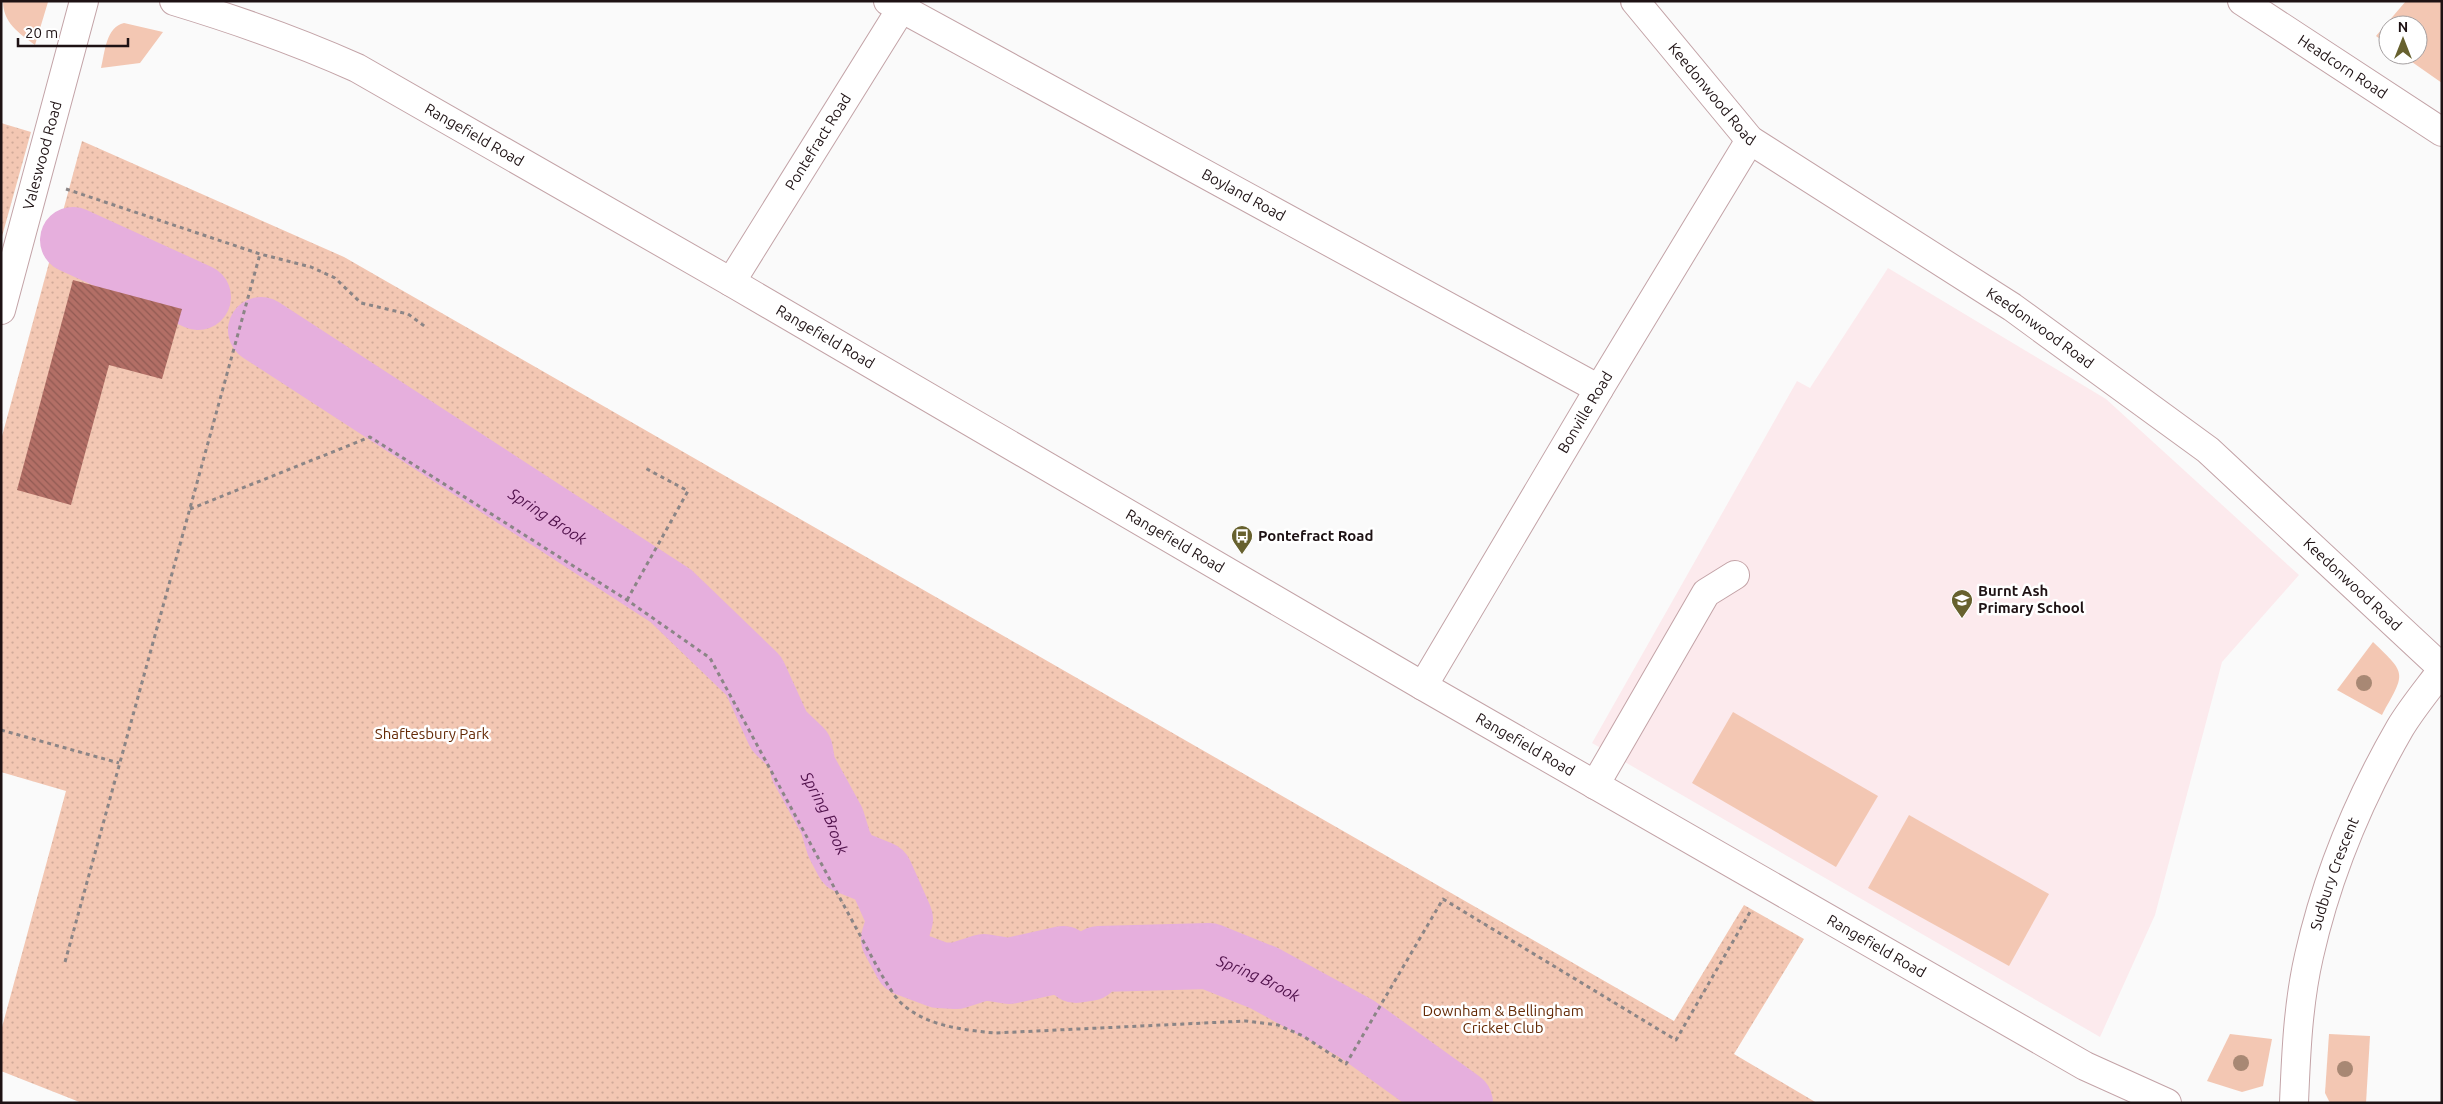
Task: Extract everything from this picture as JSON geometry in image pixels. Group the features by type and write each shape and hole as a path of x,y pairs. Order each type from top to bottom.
{"street":[{"name":"Valeswood Road","path":"1,310 84,1"},
{"name":"Rangefield Road","path":"174,1 290,38 357,68 732,282 1423,686 2085,1066 2167,1103"},
{"name":"Keedonwood Road","path":"1635,1 1750,140 2012,307 2208,450 2442,669"},
{"name":"Headcorn Road","path":"2242,1 2442,132"},
{"name":"Pontefract Road","path":"732,282 898,4"},
{"name":"Boyland Road","path":"898,4 1599,388"},
{"name":"Bonville Road","path":"1423,686 1599,388 1750,140"},
{"path":"1595,785 1706,593 1735,575"},
{"name":"Sudbury Crescent","path":"2294,1103 2296,1045 2308,958 2323,902 2363,798 2401,727 2442,669"}],"path":[{"path":"36,179 260,254 319,270 335,278 361,303 408,314 427,328"},
{"path":"65,962 260,254"},
{"path":"190,509 370,437 628,598 710,658 881,974 901,1003 928,1020 961,1030 995,1033 1246,1021 1278,1025 1303,1036 1346,1064 1362,1040 1443,899 1676,1040 1752,910 1766,882"},
{"path":"628,598 688,491 645,468"},
{"path":"1,730 120,764"}],"shaded area":[{"name":"Burnt Ash Primary School","path":"1888,268 2106,399 2299,575 2222,662 2155,915 2100,1037 1592,743 1797,381 1810,388"}],"green space":[{"path":"3,1 48,2 35,45 13,27 6,15"},
{"path":"2406,1 2442,1 2442,83 2416,65 2428,65 2428,15 2394,15"},
{"path":"124,23 163,32 140,63 101,68 107,41 113,29"},
{"path":"1,123 31,132 1,240"},
{"name":"Shaftesbury Park","path":"82,141 344,257 1674,1021 1744,905 1804,939 1734,1054 1817,1103 82,1103 1,1071 1,1031 66,791 1,772 1,440"},
{"path":"2373,642 2392,661 2399,675 2395,691 2382,715 2337,690"},
{"path":"1733,712 1878,796 1836,867 1692,783"},
{"path":"1909,815 2049,894 2009,966 1868,888"},
{"path":"2230,1034 2272,1039 2263,1086 2242,1092 2207,1081"},
{"path":"2329,1034 2370,1036 2366,1103 2330,1103 2325,1093"}],"building":[{"path":"73,280 182,309 162,379 109,365 71,505 17,490"}],"waterway":[{"path":"73,240 198,297"},
{"name":"Spring Brook","path":"261,330 671,596 754,676 779,731 800,751 803,768 832,821 839,844 848,861 880,874 900,919 894,939 907,963 939,975 956,976 984,967 1009,971 1063,959 1072,964 1076,970 1089,968 1099,959 1209,956 1264,978 1357,1029 1460,1103"}],"place":[{"name":"Pontefract Road","path":"1242,555"},
{"name":"Burnt Ash Primary School","path":"1962,619"}],"park label":[{"name":"Downham & Bellingham Cricket Club","path":"1503,1020"}]}
